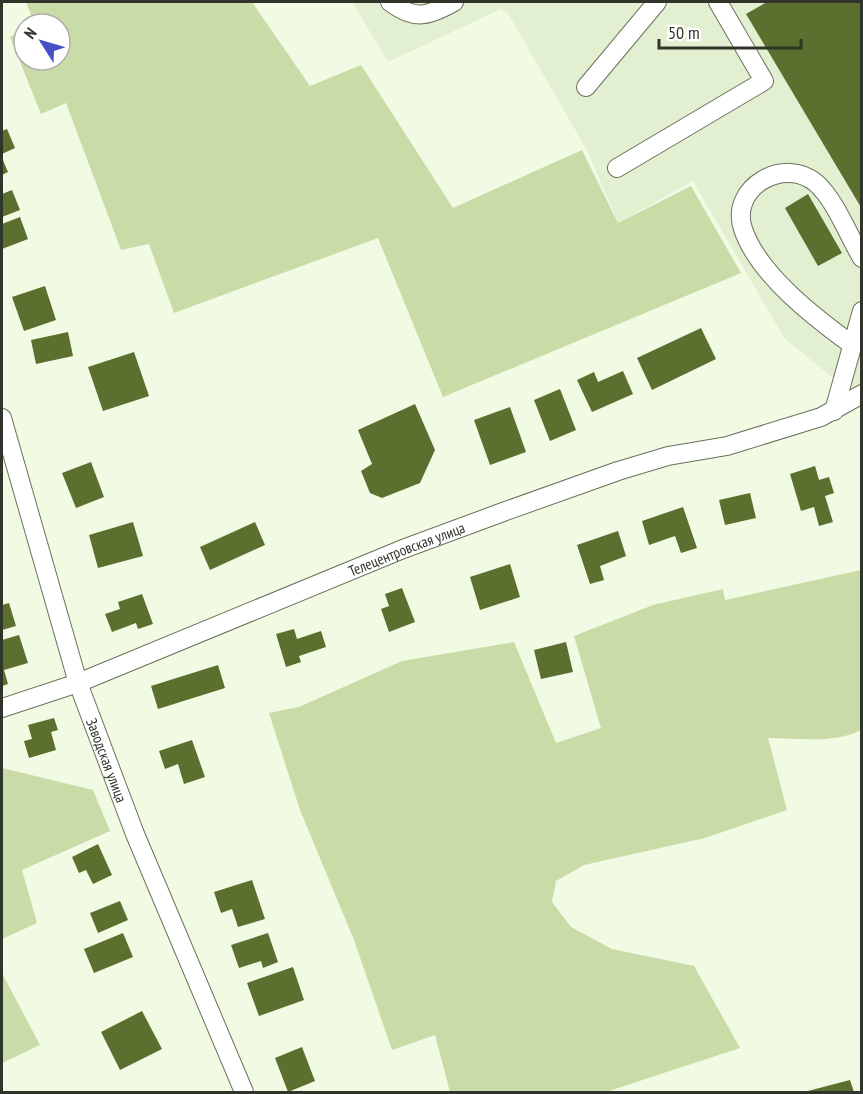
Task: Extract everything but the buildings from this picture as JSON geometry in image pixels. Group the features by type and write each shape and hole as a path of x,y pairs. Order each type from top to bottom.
{"street":[{"path":"390,2 407,12 419,15 432,14 454,2"},
{"path":"586,87 657,2"},
{"path":"617,168 764,81 718,2"},
{"path":"852,344 813,317 765,267 748,244 741,225 742,210 747,195 757,183 771,175 786,172 802,175 825,193 861,258"},
{"path":"827,414 861,311"},
{"name":"Телецентровская улица","path":"2,708 78,683 403,549 503,512 638,465 668,456 727,446 827,414 861,394"},
{"name":"Заводская улица","path":"2,418 78,683 135,834 244,1092"}],"shaded area":[{"path":"352,2 861,2 861,392 832,377 785,339 693,181 618,223 588,152 509,15 501,9 388,62"}],"green space":[{"path":"26,2 252,2 310,86 361,65 453,208 582,150 618,223 691,186 741,273 443,397 378,238 174,313 149,244 121,250 66,103 41,114 24,72 72,72 72,12 30,12"},
{"path":"861,570 861,730 827,739 768,738 787,810 705,838 584,865 556,881 552,902 571,927 612,949 694,966 740,1048 606,1092 450,1092 435,1035 392,1050 354,940 300,810 269,713 299,707 402,661 514,642 556,743 601,728 574,636 653,605 723,589 725,600"},
{"path":"2,768 93,790 110,831 22,870 37,923 2,939"},
{"path":"2,973 40,1045 2,1063"}]}
